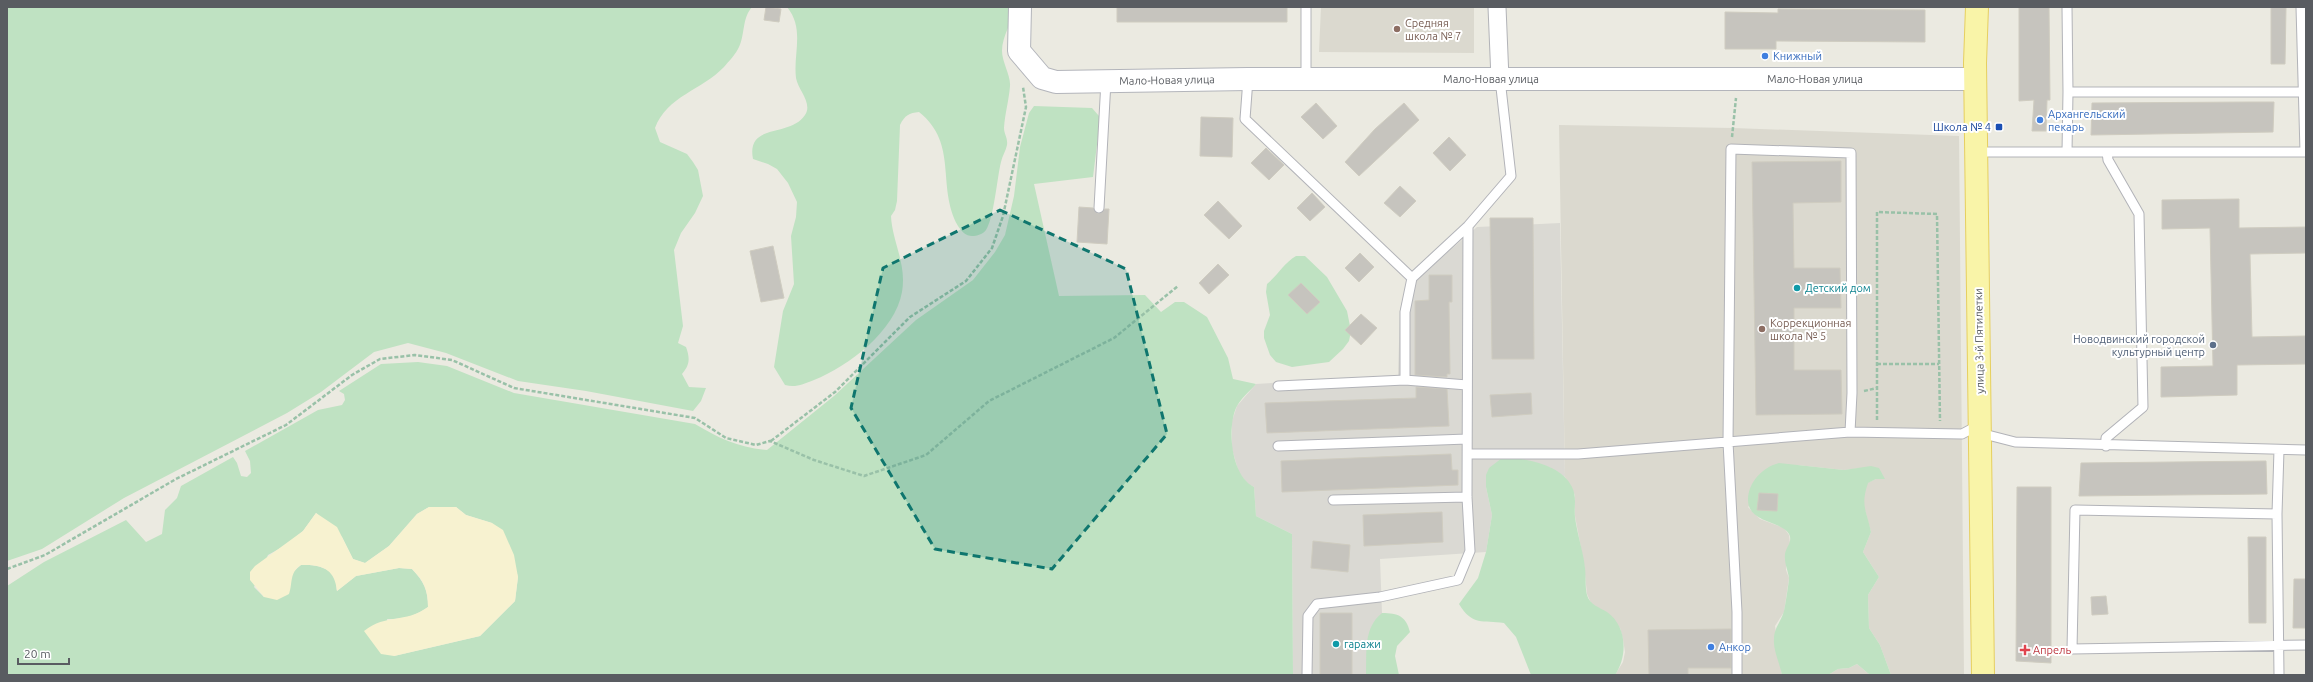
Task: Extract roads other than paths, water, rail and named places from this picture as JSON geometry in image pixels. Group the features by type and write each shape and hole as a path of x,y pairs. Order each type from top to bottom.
{"main road":[{"name":"улица 3-й Пятилетки","path":"1977,7 1975,80 1983,675"}],"street":[{"name":"Мало-Новая улица","path":"1020,7 1018,52 1035,72 1051,81 1248,79 1975,80"},
{"path":"1497,7 1500,79"}],"lane":[{"path":"1306,7 1306,80"},
{"path":"2067,7 2067,152"},
{"path":"1976,152 2306,152 2301,7"},
{"path":"1248,79 1245,119 1412,278"},
{"path":"1405,380 1405,312 1412,278 1468,226 1512,176 1500,79"},
{"path":"1098,208 1106,81"},
{"path":"2068,92 2303,92"},
{"path":"1737,675 1736,612 1728,442 1731,149 1851,153 1852,393 1850,432"},
{"path":"2106,446 2106,438 2143,407 2138,214 2108,160 2107,152"},
{"path":"1307,675 1308,616 1317,604 1380,597 1458,580 1470,552 1467,497 1469,454 1467,439 1468,226"},
{"path":"1278,386 1405,380 1468,385"},
{"path":"1469,454 1578,454 1850,432 1962,434 1980,429 2015,442 2106,446 2306,450"},
{"path":"1278,446 1467,439"},
{"path":"2279,450 2277,514 2279,675"},
{"path":"1332,500 1467,497"},
{"path":"2277,514 2075,510 2072,649 2306,645"}],"place":[{"name":"Средняя школа № 7","path":"1397,29"},
{"name":"Книжный","path":"1765,56"},
{"name":"Архангельский пекарь","path":"2040,120"},
{"name":"Школа № 4","path":"1999,127"},
{"name":"Детский дом","path":"1797,288"},
{"name":"Коррекционная школа № 5","path":"1762,329"},
{"name":"Новодвинский городской культурный центр","path":"2213,345"},
{"name":"гаражи","path":"1336,644"},
{"name":"Анкор","path":"1711,647"},
{"name":"Апрель","path":"2025,650"}]}
